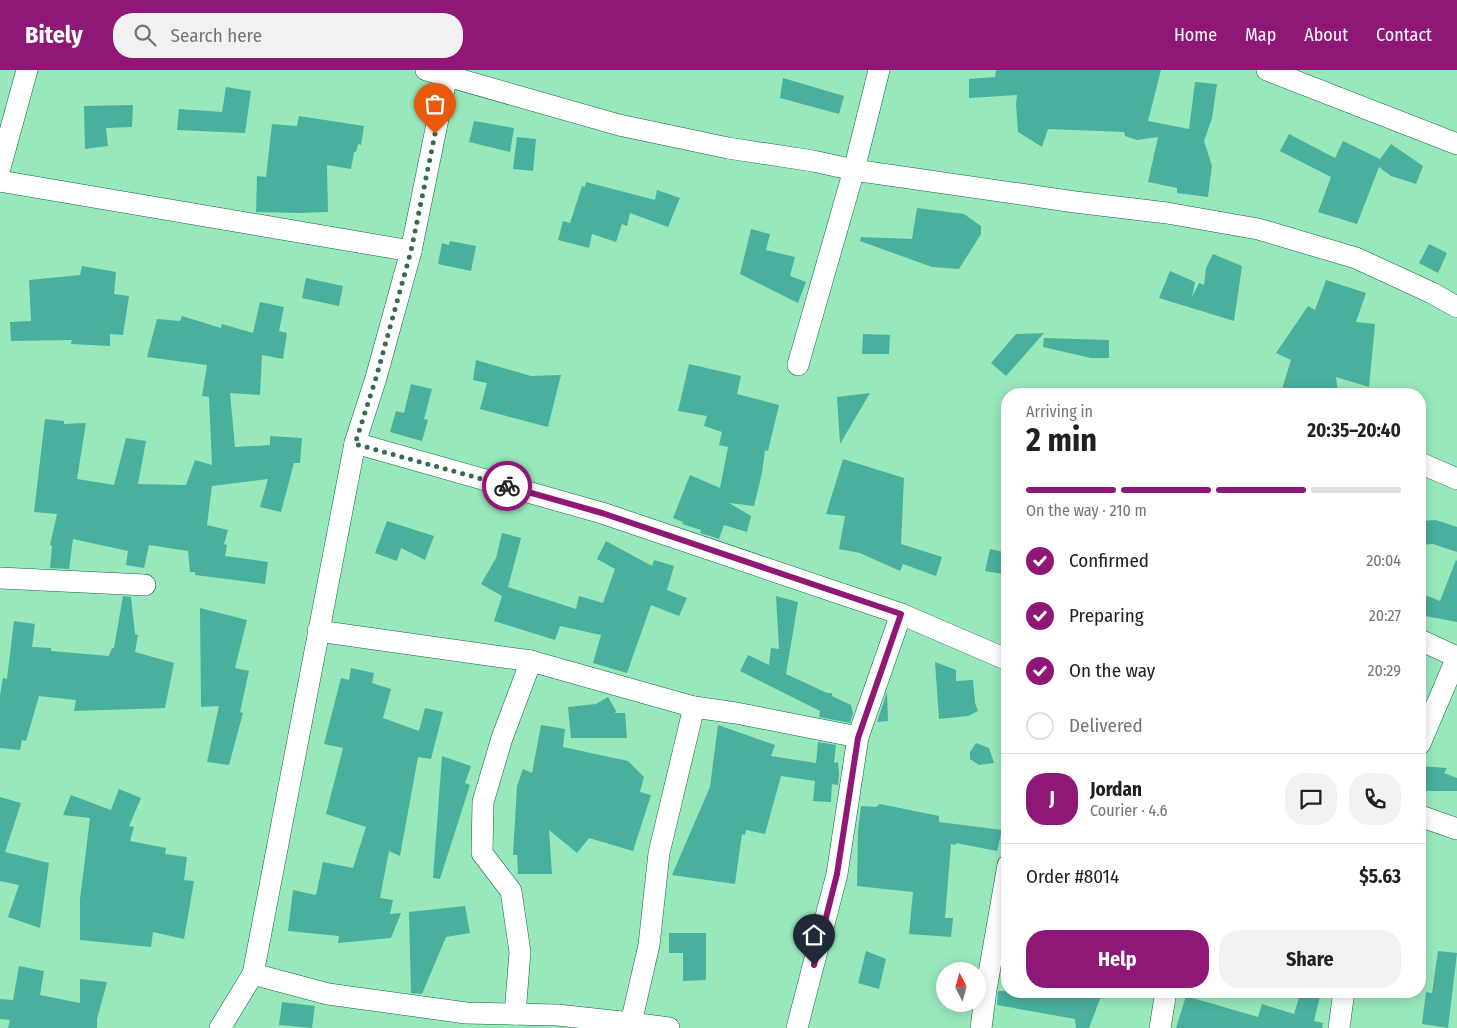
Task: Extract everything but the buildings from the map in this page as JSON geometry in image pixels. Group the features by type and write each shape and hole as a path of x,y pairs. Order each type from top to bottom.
{"street":[{"path":"0,168 27,70"},
{"path":"426,70 447,73 620,125 728,148 813,161 854,170 1075,202 1167,213 1258,229 1356,258 1432,293 1457,307"},
{"path":"798,365 854,170 879,70"},
{"path":"1266,70 1457,144"},
{"path":"220,1028 253,974 355,444 376,378 411,251 447,73"},
{"path":"0,180 411,251"},
{"path":"355,444 602,513 901,614 1001,657"},
{"path":"1426,466 1457,479"},
{"path":"0,578 145,585"},
{"path":"797,1028 837,874 858,738 901,614"},
{"path":"318,631 531,661 694,707 736,713 858,738"},
{"path":"1426,643 1457,658 1426,731"},
{"path":"515,1014 520,952 510,891 482,853 483,802 502,738 531,661"},
{"path":"630,1025 649,945 659,853 694,707"},
{"path":"1426,818 1457,829"},
{"path":"981,1028 1001,904"},
{"path":"253,974 328,994 466,1013 557,1015 630,1025 669,1028"},
{"path":"1160,1028 1165,998"},
{"path":"1339,1028 1343,998"}],"way so far":[{"path":"435,134 411,251 376,378 355,444 507,486"}],"route":[{"path":"507,486 602,513 901,614 858,738 837,874 814,965"}]}
